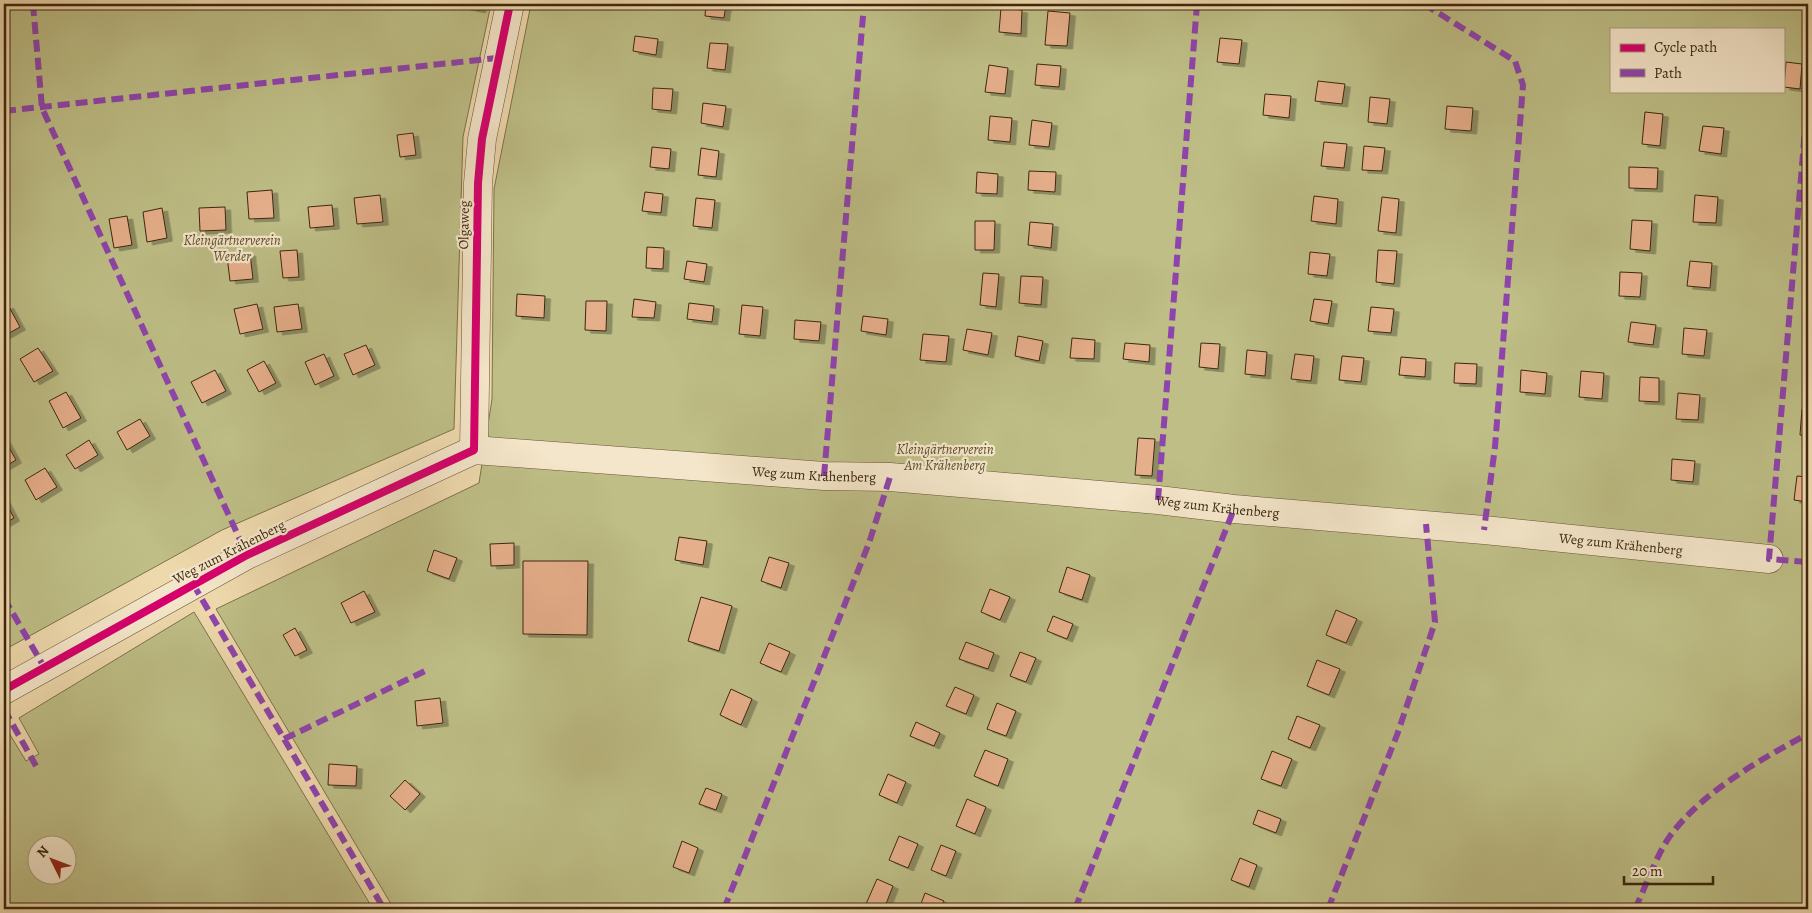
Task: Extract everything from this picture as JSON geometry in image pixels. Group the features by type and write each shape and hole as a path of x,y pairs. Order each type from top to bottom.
{"street":[{"name":"Olgaweg","path":"474,450 478,183 482,139 510,4"},
{"name":"Weg zum Krähenberg","path":"4,690 247,555 474,450 824,476 890,477 1158,500 1234,510 1455,527 1769,559"}],"green space":[{"name":"Kleingärtnerverein Werder","path":"4,4 491,4 463,137 454,429 222,530 4,650"},
{"name":"Kleingärtnerverein Am Krähenberg","path":"531,4 1808,4 1808,909 394,909 216,609 479,483 492,399 494,189"},
{"path":"194,612 373,909 4,909 4,725 26,761 39,754 19,718"}],"building":[{"path":"462,4 482,4 480,10 461,6"},
{"path":"637,4 654,4 653,7"},
{"path":"706,4 726,4 724,18 705,16"},
{"path":"1001,8 1022,10 1021,34 999,32"},
{"path":"1048,11 1070,13 1067,46 1045,45"},
{"path":"635,36 658,39 656,55 633,51"},
{"path":"1220,38 1242,40 1239,64 1217,62"},
{"path":"710,43 728,44 725,70 707,68"},
{"path":"1786,62 1802,64 1800,89 1784,87"},
{"path":"1037,64 1061,66 1059,87 1035,85"},
{"path":"989,65 1008,68 1005,94 985,92"},
{"path":"1318,81 1345,84 1342,104 1315,101"},
{"path":"653,88 673,89 671,111 652,109"},
{"path":"1265,94 1291,96 1289,118 1263,115"},
{"path":"1370,97 1390,99 1387,124 1368,122"},
{"path":"703,103 726,106 723,127 701,123"},
{"path":"1447,106 1473,108 1471,131 1445,129"},
{"path":"1645,112 1663,114 1660,146 1642,144"},
{"path":"990,116 1012,118 1010,142 988,140"},
{"path":"1032,120 1052,123 1049,147 1029,145"},
{"path":"1703,126 1724,128 1721,154 1699,151"},
{"path":"413,133 416,155 400,157 397,135"},
{"path":"1324,142 1347,144 1344,168 1321,166"},
{"path":"1364,146 1385,148 1382,171 1362,170"},
{"path":"652,147 671,149 669,169 650,167"},
{"path":"701,148 719,151 716,177 698,175"},
{"path":"1629,167 1658,168 1657,189 1629,188"},
{"path":"1029,171 1056,172 1055,192 1028,190"},
{"path":"977,172 998,174 997,194 976,193"},
{"path":"272,190 274,218 249,219 247,192"},
{"path":"645,192 663,194 661,213 642,211"},
{"path":"380,195 383,222 357,224 354,198"},
{"path":"1695,195 1718,197 1716,223 1693,222"},
{"path":"1314,196 1338,199 1336,224 1311,221"},
{"path":"1382,197 1399,199 1396,233 1378,231"},
{"path":"696,198 715,200 712,228 693,226"},
{"path":"332,205 334,226 310,228 308,207"},
{"path":"225,207 226,230 200,231 199,208"},
{"path":"162,208 167,238 147,242 143,212"},
{"path":"127,216 132,245 114,248 109,219"},
{"path":"1632,220 1652,221 1650,251 1630,249"},
{"path":"975,221 995,221 994,250 975,250"},
{"path":"1030,222 1053,224 1051,248 1028,245"},
{"path":"647,247 664,248 663,269 646,268"},
{"path":"297,250 299,277 283,278 280,251"},
{"path":"1378,250 1397,251 1394,284 1376,282"},
{"path":"1310,252 1330,254 1327,276 1308,274"},
{"path":"250,253 253,279 230,281 227,256"},
{"path":"687,261 707,264 704,282 684,279"},
{"path":"1690,261 1712,263 1710,288 1687,286"},
{"path":"1620,272 1642,273 1640,297 1619,296"},
{"path":"983,273 999,274 996,307 980,305"},
{"path":"1021,276 1043,277 1041,305 1019,303"},
{"path":"517,294 545,296 544,318 516,316"},
{"path":"634,299 656,302 654,318 632,317"},
{"path":"1314,299 1332,301 1328,324 1310,321"},
{"path":"586,301 607,301 606,331 585,330"},
{"path":"689,303 714,306 712,322 687,319"},
{"path":"257,304 263,329 240,334 234,309"},
{"path":"298,304 302,329 277,332 274,307"},
{"path":"8,305 20,327 4,336 4,307"},
{"path":"742,305 763,307 760,336 739,334"},
{"path":"1371,307 1394,309 1391,333 1368,331"},
{"path":"863,316 888,319 886,335 861,331"},
{"path":"795,320 821,322 819,341 794,339"},
{"path":"1631,322 1656,325 1653,345 1628,342"},
{"path":"1684,328 1707,330 1704,356 1682,354"},
{"path":"967,329 992,333 988,355 963,350"},
{"path":"923,334 949,336 946,362 920,360"},
{"path":"1018,336 1043,341 1039,361 1015,356"},
{"path":"1072,338 1095,340 1094,359 1070,358"},
{"path":"1125,343 1150,345 1149,362 1123,359"},
{"path":"1201,343 1220,344 1218,369 1199,367"},
{"path":"1808,344 1808,368 1805,367"},
{"path":"366,345 375,365 353,375 344,354"},
{"path":"38,348 53,371 34,382 20,359"},
{"path":"1247,350 1267,352 1265,376 1245,374"},
{"path":"324,354 334,376 315,385 305,362"},
{"path":"1295,354 1314,356 1311,381 1291,379"},
{"path":"1342,356 1364,358 1361,382 1339,380"},
{"path":"1401,357 1426,359 1425,377 1399,375"},
{"path":"264,361 276,383 259,392 247,370"},
{"path":"1455,363 1477,364 1476,384 1454,383"},
{"path":"215,370 226,391 202,403 191,382"},
{"path":"1521,370 1547,373 1545,394 1520,392"},
{"path":"1581,371 1604,373 1602,399 1579,397"},
{"path":"1640,377 1659,378 1659,402 1639,401"},
{"path":"66,392 81,418 63,428 49,401"},
{"path":"1678,393 1700,395 1698,420 1676,419"},
{"path":"1802,409 1808,410 1808,436 1800,435"},
{"path":"140,419 150,436 127,450 117,432"},
{"path":"4,438 16,460 4,467"},
{"path":"1138,438 1155,439 1152,476 1135,475"},
{"path":"89,440 98,455 75,469 66,455"},
{"path":"1672,459 1695,461 1693,482 1671,480"},
{"path":"45,468 57,487 36,500 25,480"},
{"path":"1797,476 1808,477 1808,502 1794,500"},
{"path":"4,499 14,518 4,524"},
{"path":"679,537 707,541 703,565 675,560"},
{"path":"514,543 514,565 491,566 490,544"},
{"path":"434,550 457,558 449,579 427,571"},
{"path":"769,557 789,563 781,588 761,581"},
{"path":"523,561 588,561 587,635 523,634"},
{"path":"1067,567 1090,575 1082,600 1059,592"},
{"path":"990,589 1010,597 1000,620 981,612"},
{"path":"364,591 375,612 351,623 341,603"},
{"path":"701,597 732,606 719,651 688,641"},
{"path":"1336,610 1357,619 1346,643 1326,635"},
{"path":"1053,616 1073,624 1067,639 1047,631"},
{"path":"295,628 307,650 295,656 283,635"},
{"path":"966,642 994,653 988,669 959,659"},
{"path":"769,643 790,652 781,672 760,663"},
{"path":"1020,652 1036,658 1026,682 1010,676"},
{"path":"1317,660 1340,669 1329,695 1307,686"},
{"path":"955,687 974,695 966,714 946,706"},
{"path":"731,689 752,699 741,725 720,715"},
{"path":"440,698 443,723 417,726 415,701"},
{"path":"997,703 1016,711 1006,736 987,729"},
{"path":"1297,716 1320,725 1310,748 1288,739"},
{"path":"916,722 940,733 934,746 910,736"},
{"path":"985,750 1008,759 998,786 974,776"},
{"path":"1272,751 1292,759 1281,786 1261,779"},
{"path":"329,764 357,766 356,786 328,785"},
{"path":"888,774 906,782 897,803 879,795"},
{"path":"405,780 420,794 405,810 390,796"},
{"path":"706,788 722,794 716,810 699,804"},
{"path":"967,799 986,807 975,834 956,826"},
{"path":"1258,810 1281,819 1276,833 1253,824"},
{"path":"899,836 918,844 908,868 889,860"},
{"path":"682,841 698,848 689,873 673,867"},
{"path":"941,845 956,851 946,876 931,870"},
{"path":"1240,858 1257,865 1249,887 1231,880"},
{"path":"877,879 893,886 884,909 866,904"},
{"path":"925,893 944,901 940,909 919,909"},
{"path":"485,903 495,909 481,909"}],"marked path":[{"path":"33,4 42,108 247,555"},
{"path":"824,476 864,4"},
{"path":"1158,500 1197,4"},
{"path":"1424,4 1515,61 1523,85 1495,447 1484,530"},
{"path":"4,111 497,58"},
{"path":"1806,118 1769,559 1808,562"},
{"path":"724,909 869,543 890,477"},
{"path":"1075,909 1234,509"},
{"path":"1328,909 1397,735 1435,622 1426,524"},
{"path":"193,584 384,909"},
{"path":"4,598 44,667"},
{"path":"284,739 425,671"},
{"path":"4,709 36,766"},
{"path":"1635,909 1660,852 1683,820 1698,805 1733,778 1808,734"}],"cycle path":[{"path":"4,690 247,555 474,450 478,183 482,139 510,4"}]}
